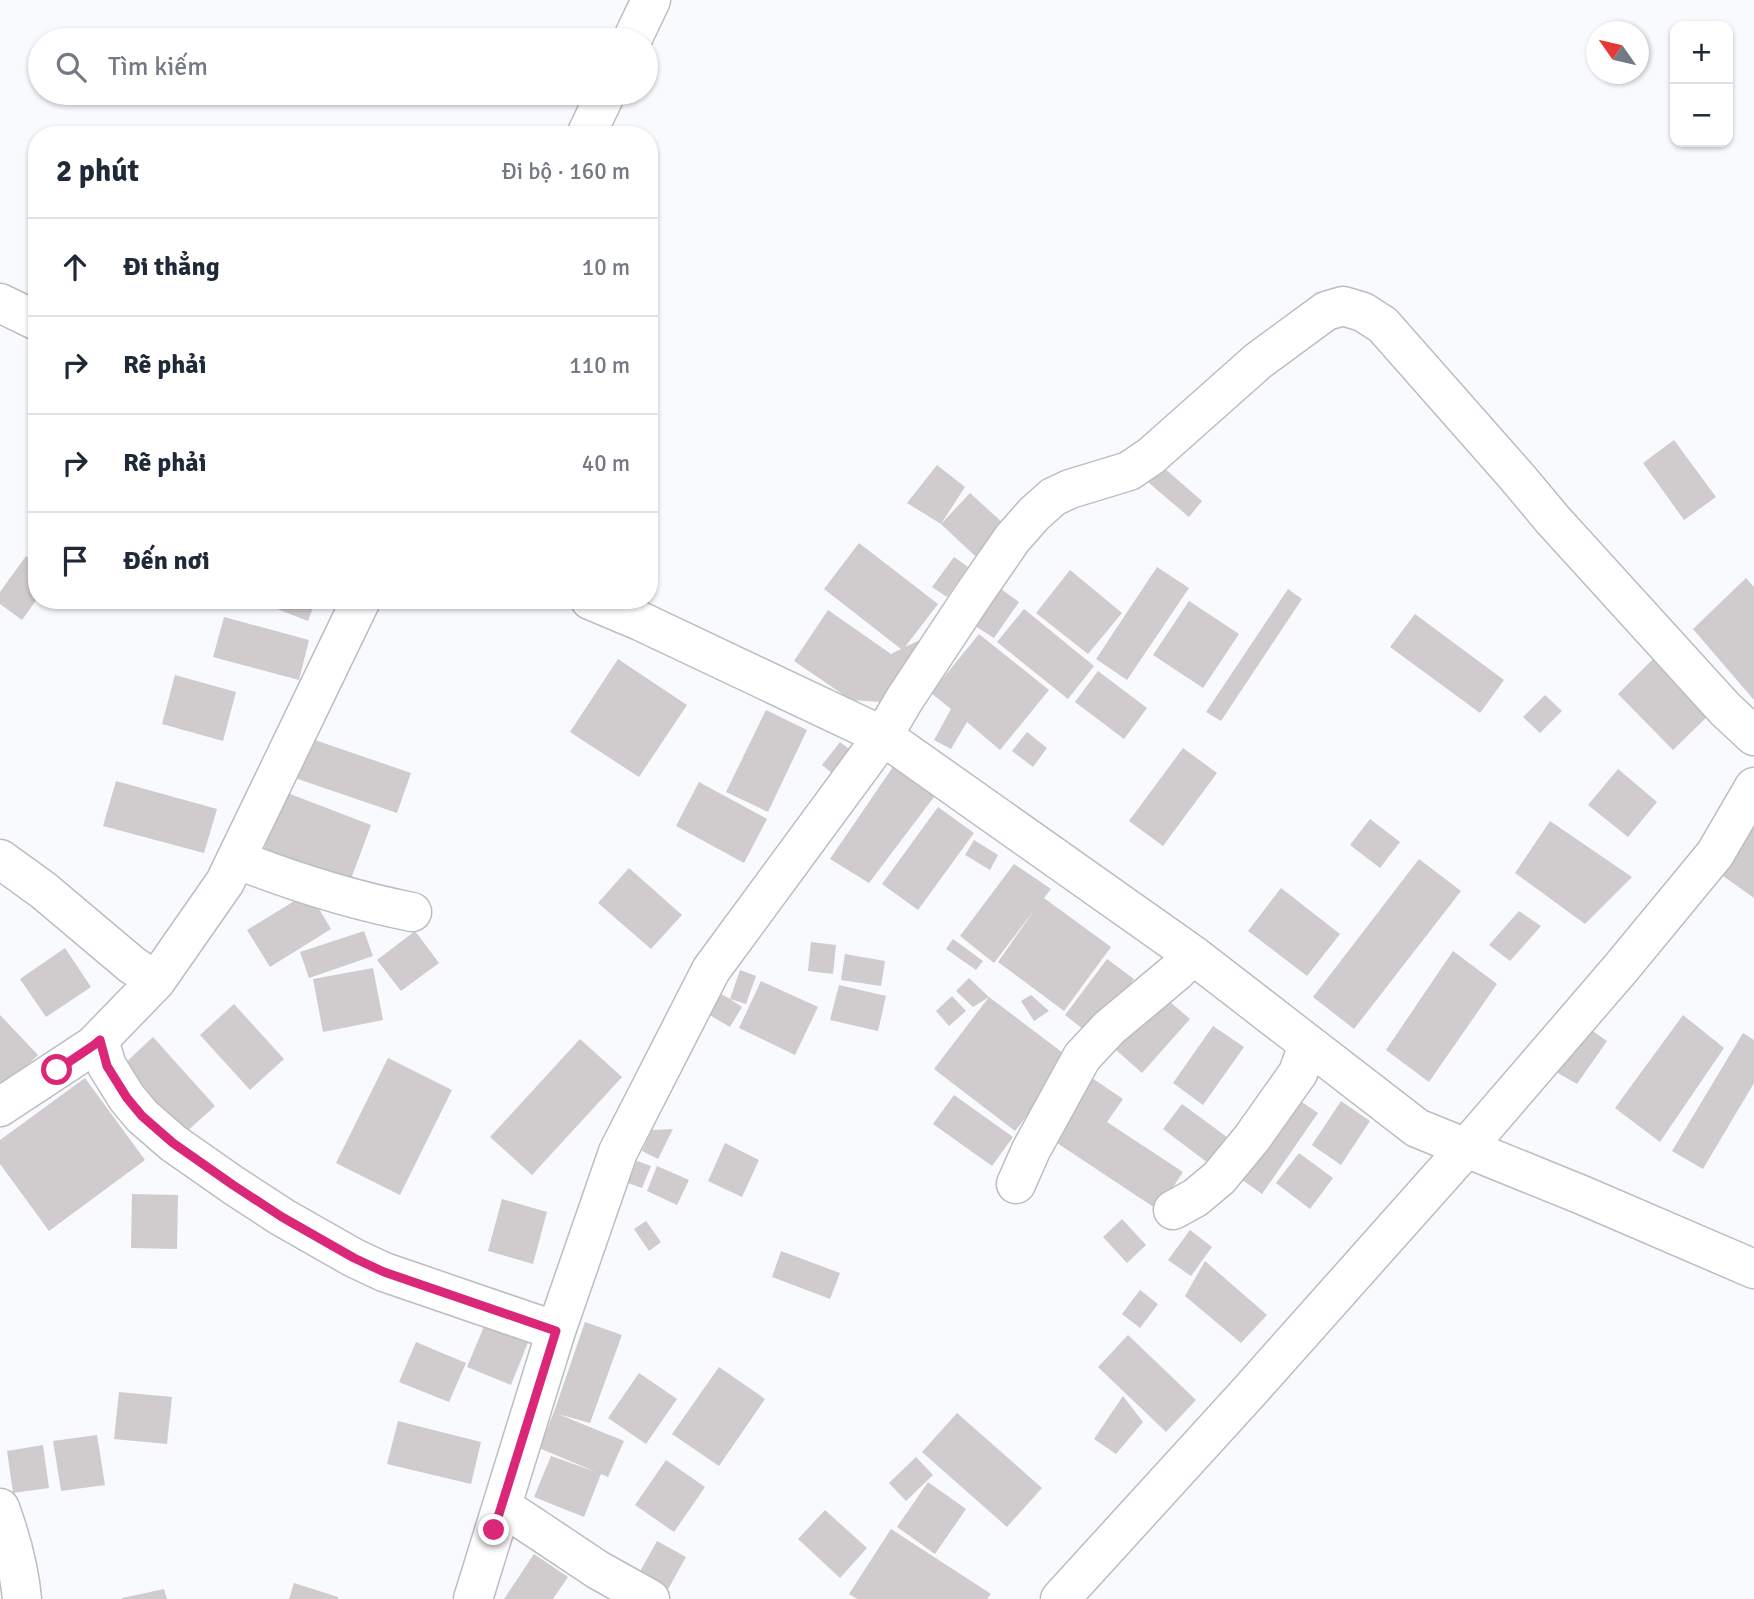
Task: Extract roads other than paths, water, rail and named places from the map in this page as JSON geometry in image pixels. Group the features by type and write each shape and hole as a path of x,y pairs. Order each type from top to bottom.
{"street":[{"path":"638,28 651,0"},
{"path":"590,126 600,105"},
{"path":"0,303 28,317"},
{"path":"473,1599 556,1331 618,1152 711,970 884,736 904,700 972,597 1012,539 1034,514 1053,497 1129,471 1151,456 1268,353 1326,311 1343,306 1363,312 1383,325 1553,520 1724,709 1754,736"},
{"path":"0,1107 94,1045 156,981 225,882 357,609"},
{"path":"611,609 884,736 1193,955 1417,1128 1754,1269"},
{"path":"1060,1599 1466,1148 1621,968 1715,853 1754,787"},
{"path":"0,859 43,890 132,965 156,981"},
{"path":"236,859 310,887 412,912"},
{"path":"1016,1184 1031,1150 1082,1058 1108,1028 1193,955"},
{"path":"100,1040 107,1066 142,1116 173,1143 282,1217 384,1272 556,1331"},
{"path":"1173,1210 1195,1198 1219,1178 1252,1138 1298,1073 1308,1045"},
{"path":"502,1506 598,1570 650,1599"},
{"path":"0,1508 13,1546 22,1599"}]}
